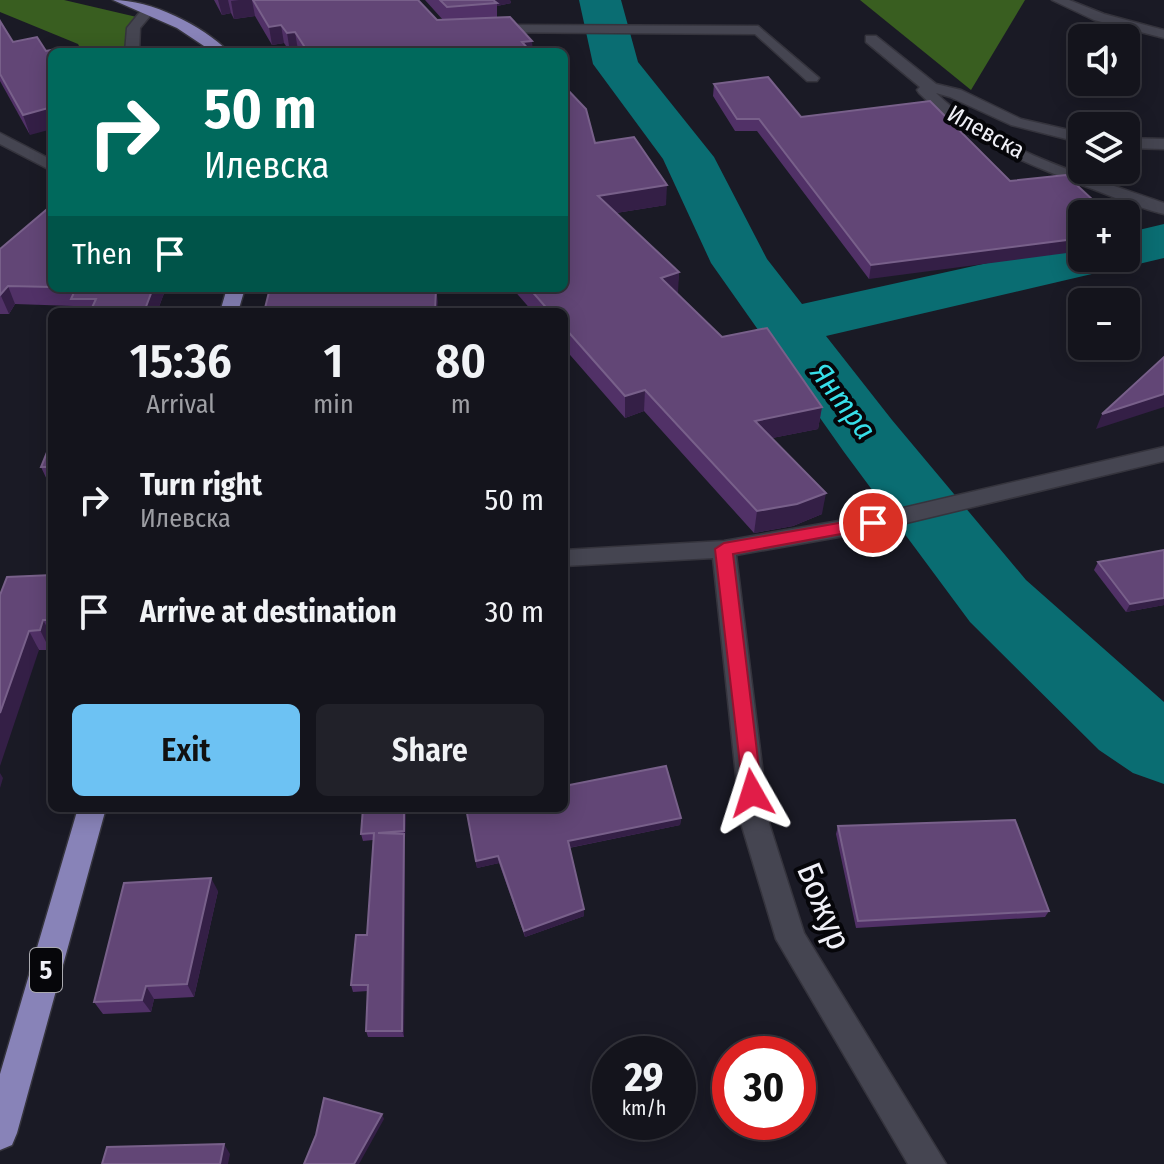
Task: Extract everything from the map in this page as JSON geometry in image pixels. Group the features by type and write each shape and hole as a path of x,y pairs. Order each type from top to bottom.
{"main road":[{"path":"119,0 149,10 218,48"},
{"name":"5","path":"0,1133 91,812"}],"street":[{"path":"1058,0 1099,17 1164,34"},
{"path":"132,48 133,25 149,10"},
{"path":"472,30 758,30 812,78"},
{"path":"871,39 931,88"},
{"name":"Илевска","path":"1068,135 1005,119 931,88 924,90 936,104 961,122 1056,170 1164,209"},
{"path":"0,138 48,164"},
{"path":"1140,143 1164,144"},
{"path":"568,558 724,549 873,523 985,499 1164,454"},
{"name":"Божур","path":"724,549 755,823 791,939 928,1164"}],"green space":[{"path":"0,0 64,0 141,18 133,48 80,48 78,44 0,12"},
{"path":"860,0 1025,0 971,90"}],"building":[{"path":"253,0 418,0 437,20 510,17 532,41 522,42 527,48 305,48 295,32 287,33 281,25 269,27"},
{"path":"440,0 493,0 497,3 447,7"},
{"path":"0,21 13,42 37,37 48,51 48,108 23,115 0,74"},
{"path":"768,77 801,117 930,101 1010,181 1066,175 1068,184 1076,184 1093,200 1068,200 1068,240 871,265 759,119 737,119 714,84"},
{"path":"568,90 586,109 595,143 634,137 667,185 598,196 679,272 661,278 722,337 767,328 822,407 755,421 826,493 797,504 757,511 645,390 625,396 568,332 568,308 546,308 532,292 568,292"},
{"path":"48,208 48,287 8,286 0,295 0,249"},
{"path":"74,292 152,292 146,308 92,308 96,299 71,299"},
{"path":"269,292 436,292 435,308 265,308"},
{"path":"1164,357 1164,394 1102,414"},
{"path":"48,450 48,467 41,467"},
{"path":"1164,550 1164,598 1130,604 1098,562"},
{"path":"48,575 48,620 43,620 40,630 29,631 0,713 0,595 7,577"},
{"path":"666,766 681,818 568,841 584,909 524,931 498,856 476,861 467,812 568,812 568,785"},
{"path":"363,812 404,812 404,831 378,833 404,834 402,1031 366,1031 368,985 351,985 356,935 367,935 374,833 361,834"},
{"path":"1015,820 1049,911 858,921 838,826"},
{"path":"211,878 187,984 146,986 142,1000 94,1002 124,883"},
{"path":"324,1098 382,1114 354,1164 304,1164 316,1135"},
{"path":"224,1144 220,1164 102,1164 107,1147"}],"waterway":[{"name":"Янтра","path":"600,0 616,64 688,157 740,263 868,436 998,601 1130,725 1164,747"},
{"path":"1140,247 1164,241"},
{"path":"787,326 1068,263"}],"route":[{"path":"752,793 724,549 873,523"}]}
